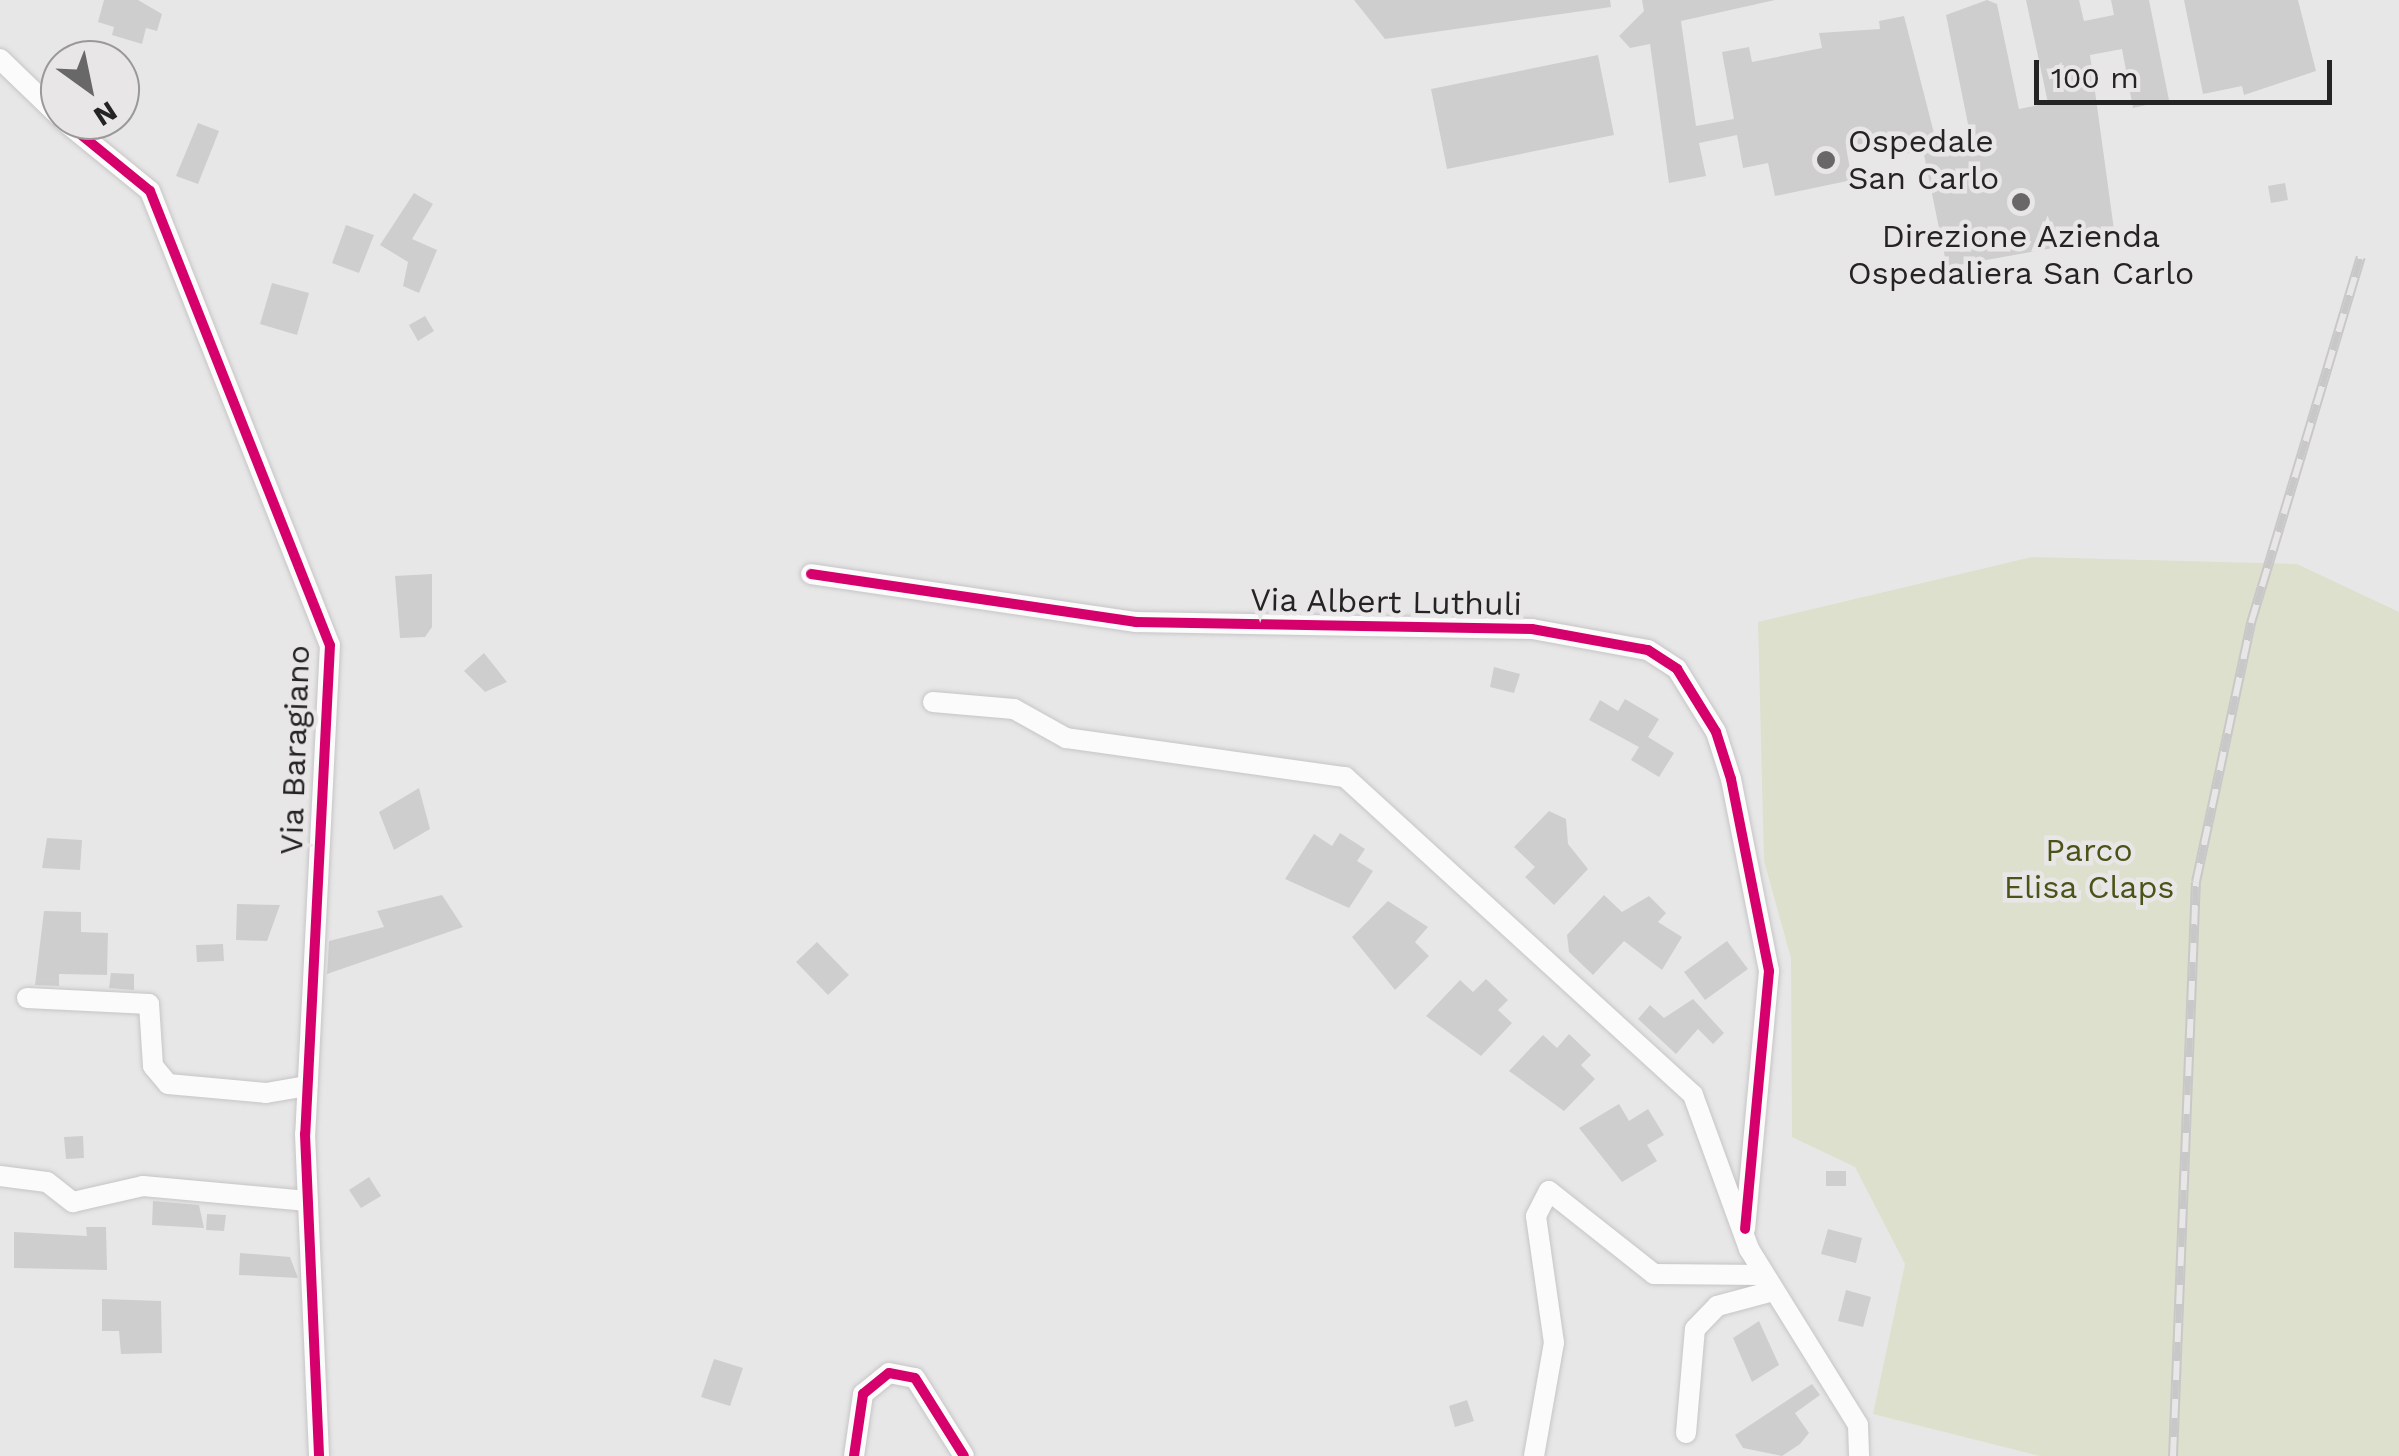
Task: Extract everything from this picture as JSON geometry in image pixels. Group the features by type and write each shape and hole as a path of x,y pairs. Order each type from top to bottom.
{"street":[{"name":"Via Baragiano","path":"0,59 40,98"},
{"name":"Via Baragiano","path":"88,140 150,191 330,645 306,1086 307,1200 319,1456"},
{"name":"Via Albert Luthuli","path":"811,574 1136,622 1532,629 1648,650 1677,669 1726,763 1768,971 1745,1229"},
{"name":"Via Albert Luthuli","path":"933,702 1014,709 1066,738 1337,772 1680,1080 1701,1109 1768,1283 1858,1424 1859,1456"},
{"path":"27,998 149,1004 153,1066 168,1084 266,1093 306,1086"},
{"path":"0,1176 47,1182 73,1202 143,1186 307,1200"},
{"path":"1534,1456 1554,1343 1536,1216 1549,1191 1654,1274 1768,1283"},
{"path":"1686,1433 1695,1328 1717,1306 1768,1283"},
{"path":"854,1456 864,1394 888,1373 915,1378 964,1456"}],"green space":[{"name":"Parco Elisa Claps","path":"2032,557 2297,564 2399,612 2399,1456 2040,1456 1873,1414 1905,1264 1855,1167 1792,1137 1791,958 1764,861 1758,622"}],"building":[{"path":"104,0 138,0 162,14 157,31 146,28 142,44 140,40 112,35 114,27 98,22"},
{"path":"1354,0 1610,0 1611,7 1385,39"},
{"path":"1642,0 1775,0 1681,21 1696,126 1734,119 1722,52 1749,47 1752,62 1822,48 1819,33 1880,29 1879,21 1904,16 1936,141 1970,134 1946,15 1987,0 1997,4 2019,109 2048,103 2026,0 2079,0 2084,21 2114,15 2111,0 2149,0 2169,100 2133,108 2122,49 2090,55 2115,237 1947,267 1923,150 1899,155 1896,137 1846,147 1852,180 1775,196 1768,163 1743,168 1737,135 1699,143 1706,176 1669,183 1650,44 1630,48 1619,36 1644,11"},
{"path":"2184,0 2298,0 2316,71 2244,95 2242,86 2203,94"},
{"path":"1598,55 1614,135 1447,169 1431,89"},
{"path":"198,123 219,131 198,184 176,176"},
{"path":"2285,183 2288,200 2271,203 2268,186"},
{"path":"414,193 433,204 412,239 437,250 419,293 403,286 408,262 380,245"},
{"path":"346,225 374,235 359,273 332,263"},
{"path":"272,283 309,293 297,335 260,324"},
{"path":"425,316 434,331 418,341 409,325"},
{"path":"432,574 432,627 425,637 400,638 395,576"},
{"path":"484,653 507,682 485,692 464,671"},
{"path":"1494,667 1520,674 1514,693 1490,687"},
{"path":"1625,699 1659,719 1648,737 1674,753 1659,777 1631,760 1639,747 1589,720 1600,700 1618,711"},
{"path":"419,788 430,829 394,850 379,812"},
{"path":"1549,811 1566,819 1568,844 1588,869 1554,905 1525,877 1535,867 1514,847"},
{"path":"1340,833 1365,849 1357,861 1373,871 1349,908 1285,879 1314,834 1332,846"},
{"path":"47,838 82,840 80,870 42,868"},
{"path":"442,895 463,927 327,974 329,941 384,927 377,911"},
{"path":"1604,895 1622,912 1649,896 1666,913 1658,922 1682,937 1662,970 1624,941 1593,975 1569,952 1567,935"},
{"path":"1388,901 1428,927 1415,942 1429,956 1395,990 1352,937"},
{"path":"237,904 280,905 267,941 236,940"},
{"path":"44,911 81,912 81,932 108,933 107,975 59,974 59,986 35,985"},
{"path":"1727,941 1748,969 1705,1000 1684,972"},
{"path":"817,942 849,975 828,995 796,962"},
{"path":"223,944 224,961 197,962 196,945"},
{"path":"111,973 134,974 134,990 109,988"},
{"path":"1486,979 1508,1000 1498,1010 1512,1023 1481,1056 1426,1016 1460,980 1473,992"},
{"path":"1693,999 1724,1033 1713,1044 1698,1029 1676,1054 1638,1019 1650,1005 1664,1018"},
{"path":"1569,1034 1591,1055 1581,1065 1595,1079 1564,1111 1509,1071 1543,1035 1557,1048"},
{"path":"1619,1104 1629,1121 1648,1109 1664,1135 1647,1145 1657,1161 1622,1182 1579,1128"},
{"path":"83,1136 84,1158 66,1159 64,1137"},
{"path":"1826,1171 1846,1171 1846,1186 1826,1186"},
{"path":"369,1177 381,1196 361,1208 349,1190"},
{"path":"153,1201 199,1205 204,1228 152,1225"},
{"path":"207,1214 226,1215 224,1231 206,1230"},
{"path":"86,1227 106,1227 107,1270 14,1268 14,1232 87,1236"},
{"path":"1828,1229 1862,1238 1856,1263 1821,1254"},
{"path":"240,1253 290,1257 298,1278 239,1275"},
{"path":"1846,1290 1871,1297 1863,1327 1838,1321"},
{"path":"102,1299 161,1301 162,1353 121,1354 119,1331 102,1331"},
{"path":"1759,1321 1779,1365 1752,1382 1733,1338"},
{"path":"714,1359 743,1368 730,1406 701,1397"},
{"path":"1812,1384 1820,1395 1795,1413 1809,1433 1800,1444 1782,1456 1743,1448 1735,1435"},
{"path":"1467,1400 1474,1421 1455,1427 1449,1406"}],"railway":[{"path":"2173,1456 2196,882 2251,623 2361,257"}],"cycle path":[{"path":"88,140 150,191 330,645 305,1134 319,1456"},
{"path":"811,574 1136,622 1532,629 1648,650 1677,669 1716,732 1731,779 1769,971 1745,1229"},
{"path":"854,1456 863,1394 889,1373 915,1378 964,1456"}],"place":[{"name":"Ospedale San Carlo","path":"1826,160"},
{"name":"Direzione Azienda Ospedaliera San Carlo","path":"2021,202"}]}
